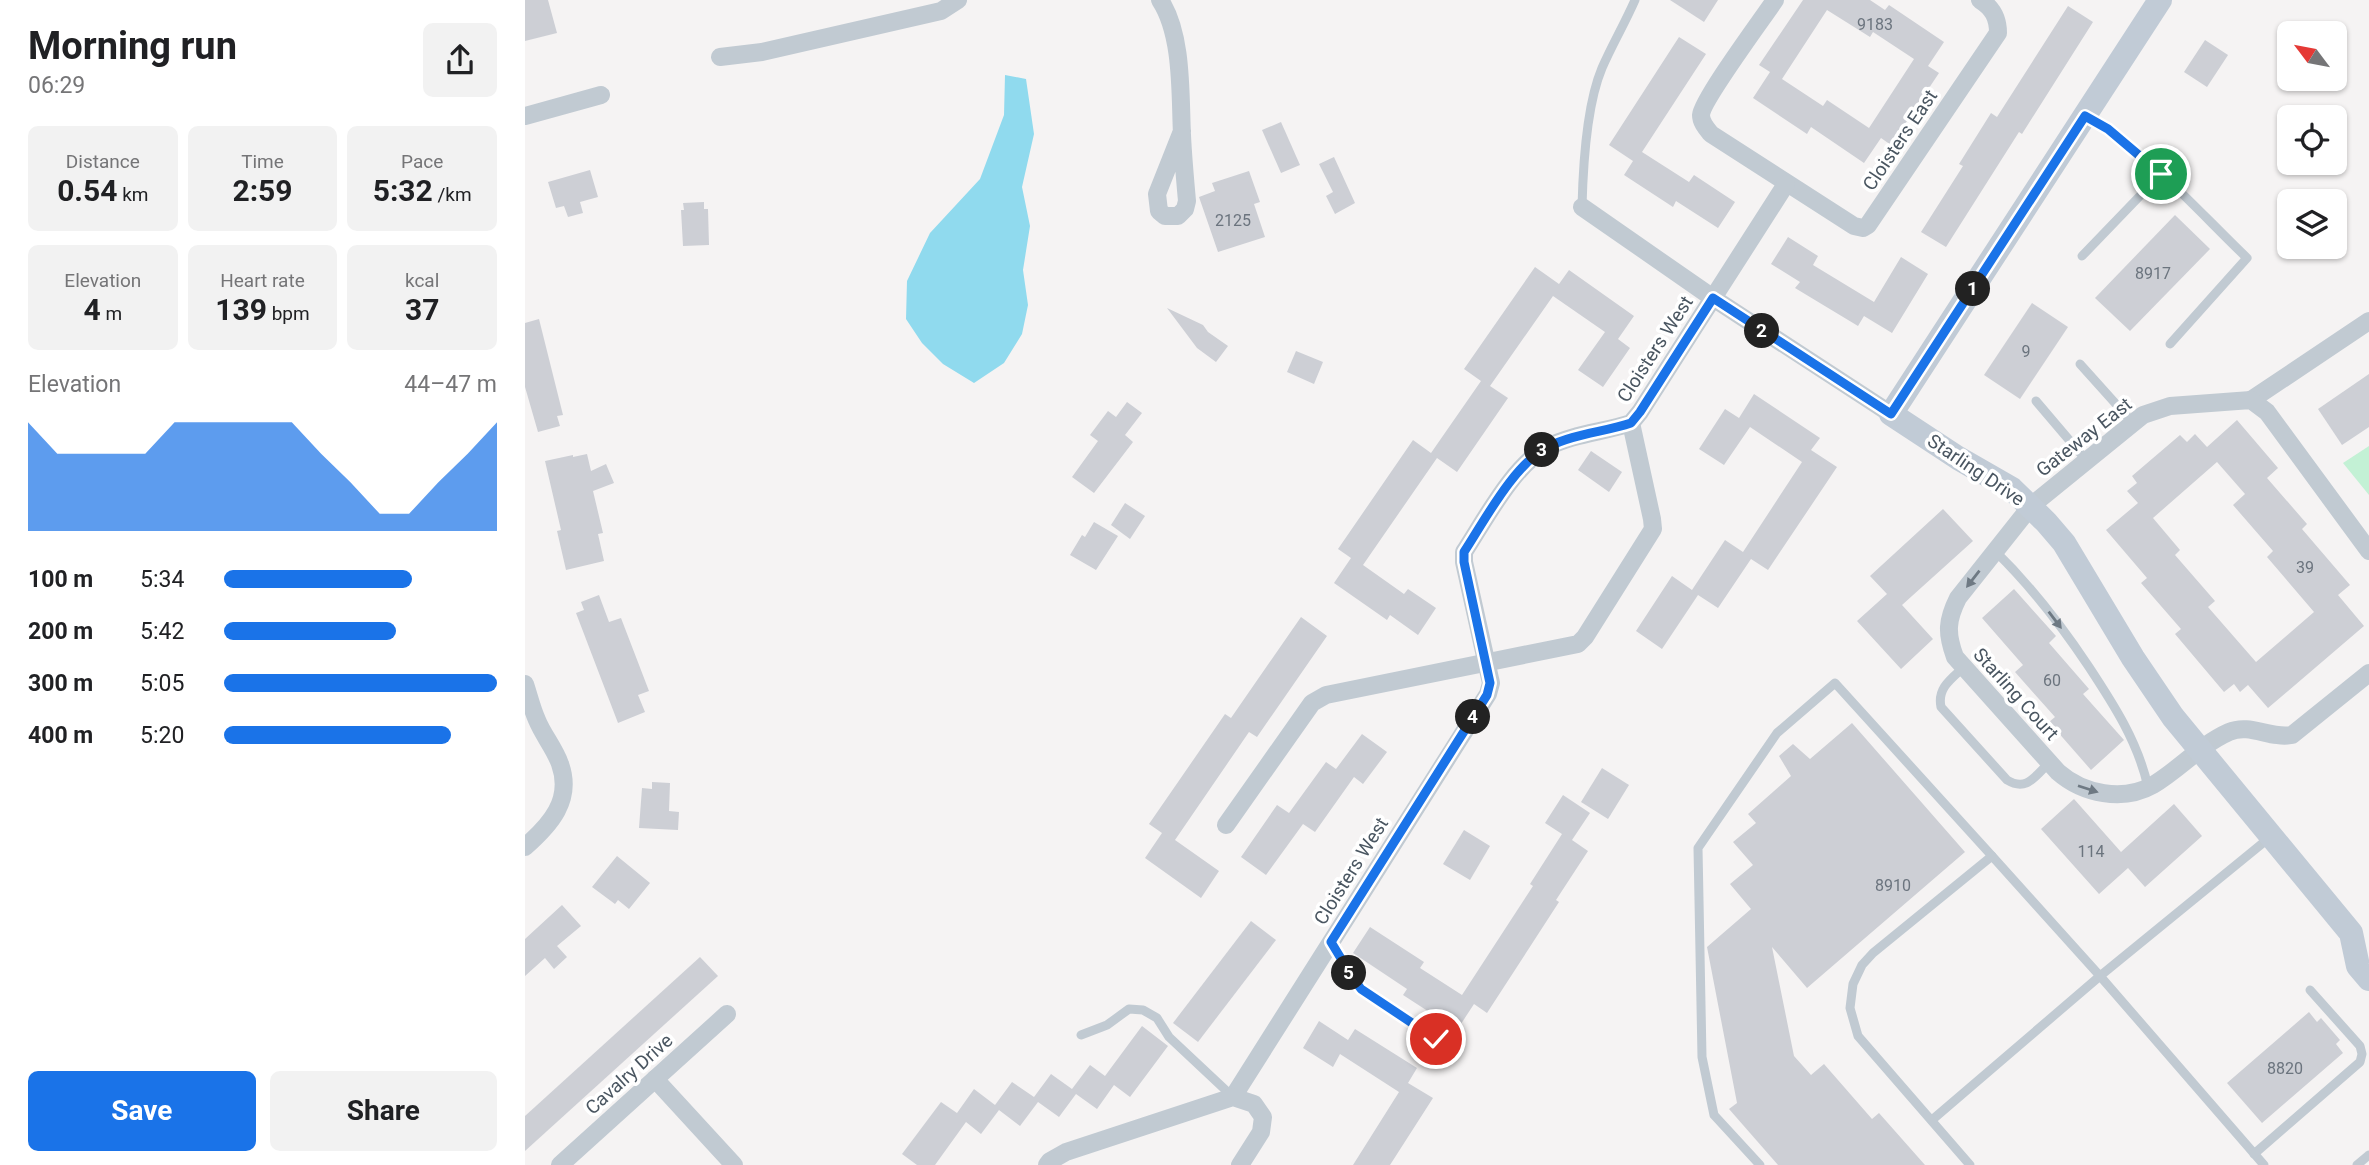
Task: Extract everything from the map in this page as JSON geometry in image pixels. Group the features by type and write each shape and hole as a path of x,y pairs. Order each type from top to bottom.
{"street":[{"path":"720,57 762,52 941,11 958,0"},
{"path":"1160,0 1173,32 1182,131"},
{"name":"Cloisters East","path":"1775,0 1709,97 1701,116 1703,125 1711,134 1786,184 1854,226 1863,228 1868,225 1998,33 1994,13 1980,0"},
{"path":"1891,414 2160,0"},
{"path":"525,116 601,95"},
{"path":"1713,298 1786,184"},
{"name":"Starling Drive","path":"1582,207 1713,298 1958,458 2012,489 2031,506 2064,543 2133,658 2173,717 2270,837 2360,936 2358,966 2369,979"},
{"name":"Cloisters West","path":"1233,1097 1487,695 1490,683 1464,552 1518,471 1530,458 1548,446 1631,423 1713,298"},
{"name":"Gateway East","path":"2031,506 2143,415 2169,406 2251,400 2369,321"},
{"path":"2251,400 2267,412 2369,551"},
{"name":"Cloisters West","path":"1226,825 1312,704 1326,695 1578,644 1650,535 1652,519 1631,423"},
{"name":"Starling Court","path":"2031,506 1958,598 1951,611 1948,639 1955,657 2068,782 2098,793 2134,792 2148,787 2199,750"},
{"path":"2199,750 2230,732 2241,729 2282,737 2292,735 2369,673"},
{"path":"525,684 536,719 560,764 564,786 561,804 547,828 525,847"},
{"name":"Cavalry Drive","path":"560,1165 727,1014"},
{"path":"655,1079 734,1165"},
{"path":"1047,1165 1066,1152 1233,1097 1254,1104 1263,1117 1261,1132 1240,1165"}],"lane":[{"path":"1582,207 1595,88 1635,0"},
{"path":"2085,116 2108,129 2161,174 2247,258 2170,344"},
{"path":"2082,256 2161,174"},
{"path":"2080,364 2133,423"},
{"path":"2036,401 2087,461"},
{"path":"1995,551 2025,580 2121,715 2148,787"},
{"path":"1964,667 1943,686 1939,697 1941,707 2007,780 2016,785 2025,785 2049,763"},
{"path":"1760,1165 1714,1115 1702,1057 1698,848 1777,733 1835,683 2100,976 2264,1165"},
{"path":"1931,1120 2100,976 2270,837"},
{"path":"1970,1165 1858,1037 1850,1009 1853,984 1862,965 1873,953 1992,856"},
{"path":"1331,942 1361,989 1436,1039"},
{"path":"2254,1154 2360,1062 2360,1046 2310,990"},
{"path":"1081,1035 1107,1025 1129,1009 1143,1010 1157,1018 1169,1037 1233,1097"},
{"path":"2357,1165 2369,1156"}],"green space":[{"path":"2369,446 2369,495 2343,463"}],"water":[{"path":"1005,75 1026,79 1034,134 1022,187 1030,226 1023,270 1028,305 1022,334 1004,363 974,383 943,364 922,343 906,319 907,281 930,233 980,179 1004,115"}],"building":[{"path":"525,0 548,0 557,33 525,41"},
{"path":"1670,0 1718,0 1704,22"},
{"path":"1803,0 1870,0 1885,10 1889,5 1944,42 1928,66 1939,73 1891,145 1881,138 1864,163 1811,127 1807,134 1753,98 1770,72 1759,65","holes":["1827,10 1870,37 1873,32 1914,59 1869,128 1827,100 1823,106 1782,79"]},
{"path":"2068,6 2093,22 1946,247 1921,232 1963,166 1959,164 1991,113 1997,117"},
{"path":"1679,37 1706,54 1642,152 1689,182 1694,175 1735,202 1718,228 1676,201 1673,207 1624,175 1633,161 1609,145"},
{"path":"2205,40 2228,55 2207,87 2184,72"},
{"path":"1281,122 1300,165 1281,173 1262,130"},
{"path":"1334,157 1355,203 1335,214 1326,196 1333,192 1319,164"},
{"path":"590,170 598,197 580,202 583,213 568,217 564,206 556,208 548,182"},
{"path":"1249,171 1260,202 1254,204 1265,237 1218,252 1199,197 1215,191 1212,183"},
{"path":"704,202 704,209 708,209 709,245 683,246 683,203"},
{"path":"2175,215 2210,249 2130,331 2095,298"},
{"path":"1788,237 1818,256 1813,265 1874,302 1901,257 1928,274 1892,333 1864,316 1858,326 1795,288 1800,282 1771,264"},
{"path":"1535,267 1559,284 1569,270 1634,316 1618,339 1630,348 1603,387 1578,370 1605,332 1553,296 1490,386 1508,398 1457,472 1437,458 1363,565 1404,594 1408,589 1436,608 1418,635 1390,615 1387,620 1334,583 1351,558 1338,549 1413,440 1431,453 1481,381 1464,369"},
{"path":"2032,303 2068,327 2020,399 1984,375"},
{"path":"1167,308 1203,325 1208,332 1228,346 1216,362 1197,348"},
{"path":"539,319 563,415 557,416 560,426 538,432 525,387 525,323"},
{"path":"1296,351 1323,362 1314,384 1287,372"},
{"path":"2369,374 2369,427 2342,445 2318,409"},
{"path":"1754,394 1820,438 1811,450 1837,467 1768,570 1751,559 1718,608 1698,595 1662,649 1636,631 1672,576 1692,590 1725,540 1743,552 1802,462 1750,427 1724,465 1699,449 1725,409 1739,418"},
{"path":"1127,402 1142,413 1125,435 1133,442 1094,493 1072,477 1098,441 1090,435 1108,411 1116,417"},
{"path":"2237,420 2278,468 2267,478 2307,524 2302,529 2350,585 2338,595 2364,626 2268,708 2248,685 2240,692 2234,684 2224,692 2175,634 2181,629 2141,583 2147,578 2106,530 2138,503 2127,491 2137,483 2132,476 2180,435 2187,442 2195,434 2207,447","holes":["2217,462 2245,494 2233,505 2273,551 2267,557 2314,612 2256,662 2208,607 2215,601 2175,555 2180,550 2153,518"]},
{"path":"1591,451 1622,472 1609,492 1578,470"},
{"path":"587,454 591,471 606,464 614,483 593,491 603,533 598,534 604,561 566,570 557,531 561,530 545,461"},
{"path":"1125,503 1145,516 1130,539 1111,525"},
{"path":"1943,509 1973,541 1902,605 1933,639 1901,669 1857,621 1887,594 1870,576"},
{"path":"1094,522 1118,536 1096,570 1070,555"},
{"path":"2014,589 2056,636 2049,643 2089,689 2083,694 2124,740 2091,770 2049,722 2055,717 2015,672 2023,665 1982,618"},
{"path":"599,595 609,622 621,618 649,691 638,695 645,712 618,723 576,613 584,610 581,602"},
{"path":"1301,617 1327,636 1257,737 1249,732 1175,840 1219,871 1201,898 1145,858 1162,833 1149,824 1225,714 1231,718"},
{"path":"1852,723 1965,852 1807,988 1772,947 1794,1056 1811,1075 1824,1064 1872,1119 1879,1113 1925,1165 1778,1165 1729,1109 1737,1103 1707,947 1751,909 1730,884 1753,865 1733,842 1756,823 1748,814 1791,776 1779,756 1793,744 1810,759"},
{"path":"1362,734 1387,752 1363,784 1354,777 1315,832 1303,824 1266,875 1241,857 1277,805 1289,813 1326,762 1336,769"},
{"path":"1602,768 1629,785 1608,819 1581,802"},
{"path":"652,782 670,783 669,811 679,812 678,830 639,828 642,788 652,789"},
{"path":"1563,795 1590,813 1572,840 1588,851 1556,900 1559,902 1487,1013 1474,1004 1457,1030 1403,995 1407,989 1353,953 1370,927 1424,962 1420,968 1462,995 1533,886 1530,884 1562,834 1545,823"},
{"path":"2074,799 2121,852 2174,804 2202,836 2145,887 2128,868 2099,894 2041,829"},
{"path":"1464,830 1490,846 1470,880 1443,864"},
{"path":"617,856 650,883 629,909 618,900 615,904 592,887"},
{"path":"562,905 581,926 557,946 567,957 554,969 545,958 525,976 525,939"},
{"path":"1251,921 1276,940 1198,1042 1173,1023"},
{"path":"700,957 718,976 525,1151 525,1116"},
{"path":"2309,1012 2317,1022 2321,1018 2340,1040 2336,1044 2343,1053 2262,1123 2227,1083"},
{"path":"1319,1021 1348,1040 1355,1029 1417,1068 1408,1083 1433,1098 1390,1165 1353,1165 1399,1092 1340,1054 1333,1067 1303,1048"},
{"path":"1142,1026 1168,1046 1130,1097 1114,1085 1097,1109 1076,1094 1059,1117 1038,1102 1020,1126 999,1110 981,1134 966,1122 935,1165 917,1165 902,1154 941,1102 957,1113 974,1089 995,1105 1012,1082 1034,1097 1051,1074 1072,1089 1090,1065 1105,1076"}],"route":[{"path":"1436,1039 1361,989 1331,942 1487,695 1490,683 1464,552 1518,471 1530,458 1548,446 1631,423 1713,298 1891,414 2085,116 2108,129 2161,174"}]}
